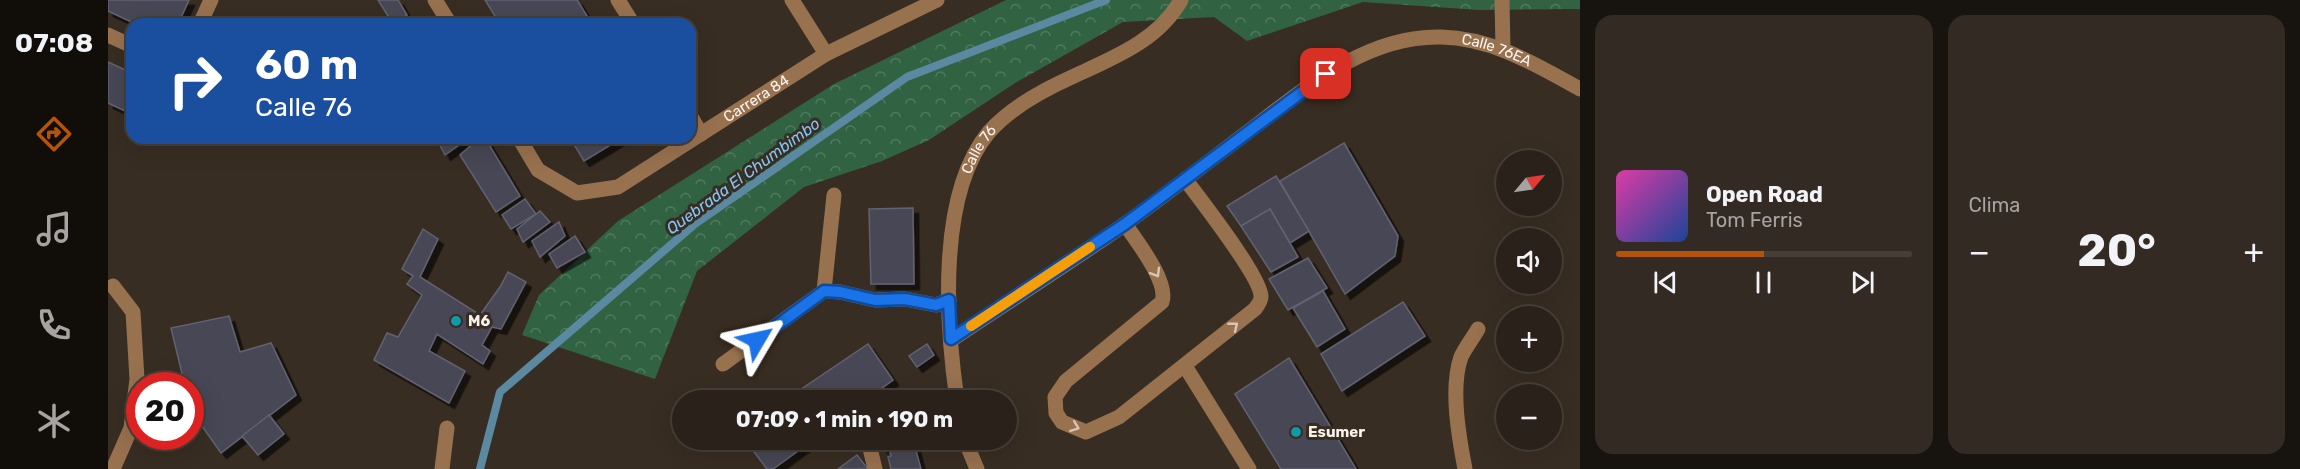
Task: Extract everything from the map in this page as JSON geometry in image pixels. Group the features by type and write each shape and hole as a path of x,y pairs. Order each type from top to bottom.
{"street":[{"path":"203,18 211,0"},
{"path":"435,0 446,18"},
{"path":"618,0 629,18"},
{"path":"792,0 826,54"},
{"name":"Carrera 84","path":"696,137 826,54 937,0"},
{"name":"Calle 76","path":"956,390 949,300 952,228 966,169 990,132 1028,100 1132,48 1150,36 1176,10 1181,0"},
{"path":"1502,0 1503,49"},
{"path":"108,35 126,43"},
{"name":"Calle 76EA","path":"951,339 1125,224 1326,74 1369,52 1407,41 1440,37 1487,44 1503,49 1580,89"},
{"path":"696,125 701,134"},
{"name":"Carrera 84","path":"523,144 538,170 577,193 618,187 685,144"},
{"path":"1125,224 1161,282 1165,295 1162,302 1066,381 1055,397 1056,413 1062,422 1086,432 1119,417 1255,309 1262,298 1260,289 1246,264 1185,179"},
{"path":"824,291 834,195"},
{"path":"113,286 133,312 137,379 131,428 113,469"},
{"path":"723,364 824,291 875,300 905,299 936,305 949,300"},
{"path":"1465,469 1457,426 1457,384 1461,357 1478,329"},
{"path":"1185,366 1249,469"},
{"path":"442,469 447,428"},
{"path":"870,450 875,469"},
{"path":"969,450 977,469"}],"green space":[{"path":"1006,0 1580,0 1580,9 1479,10 1363,2 1247,41 1214,17 1123,22 1015,83 929,140 882,161 804,187 697,271 655,379 522,335 539,295 618,221 834,84"}],"building":[{"path":"108,0 189,0 181,18 126,19 108,11"},
{"path":"378,0 398,0 407,15 402,18 389,18"},
{"path":"485,0 577,0 588,18 496,18"},
{"path":"108,62 126,70 126,111 108,103"},
{"path":"1344,143 1398,236 1395,256 1345,294 1280,181"},
{"path":"439,144 461,144 445,155"},
{"path":"473,144 489,144 520,196 496,212 460,155"},
{"path":"574,144 612,144 584,161"},
{"path":"1276,176 1309,231 1290,243 1270,209 1241,226 1227,206"},
{"path":"525,199 536,214 511,229 502,215"},
{"path":"913,208 914,284 871,284 869,209"},
{"path":"1270,209 1298,257 1271,272 1241,226"},
{"path":"540,211 550,222 523,242 517,229"},
{"path":"559,222 565,236 540,257 532,241"},
{"name":"M6","path":"423,229 438,239 420,277 480,315 508,272 526,282 501,329 492,327 482,345 490,351 483,364 437,334 429,351 465,371 449,403 374,360 387,333 398,337 422,295 407,284 413,276 402,269"},
{"path":"575,236 585,252 557,268 549,254"},
{"path":"1308,258 1327,288 1288,310 1269,279"},
{"path":"1323,291 1345,329 1317,347 1293,308"},
{"path":"1403,302 1425,336 1342,391 1321,354"},
{"path":"229,316 240,352 271,343 296,395 221,453 204,429 204,372 182,372 171,328"},
{"path":"868,344 893,380 879,390 800,390"},
{"path":"927,344 934,355 917,367 909,356"},
{"name":"Esumer","path":"1289,358 1356,469 1281,469 1235,394"},
{"path":"269,415 284,434 258,455 242,436"},
{"path":"753,450 799,450 773,469 767,469"},
{"path":"890,450 916,450 921,469 891,469 888,457 891,456"},
{"path":"857,455 868,469 838,469"}],"waterway":[{"name":"Quebrada El Chumbimbo","path":"480,469 500,392 695,224 907,77 1106,0"}],"slow traffic":[{"path":"971,326 1090,247"}],"place":[{"name":"M6","path":"456,321"},
{"name":"Esumer","path":"1296,432"}],"route":[{"path":"757,340 824,291 875,300 905,299 936,305 949,300 951,339 1125,224 1326,74"}]}
